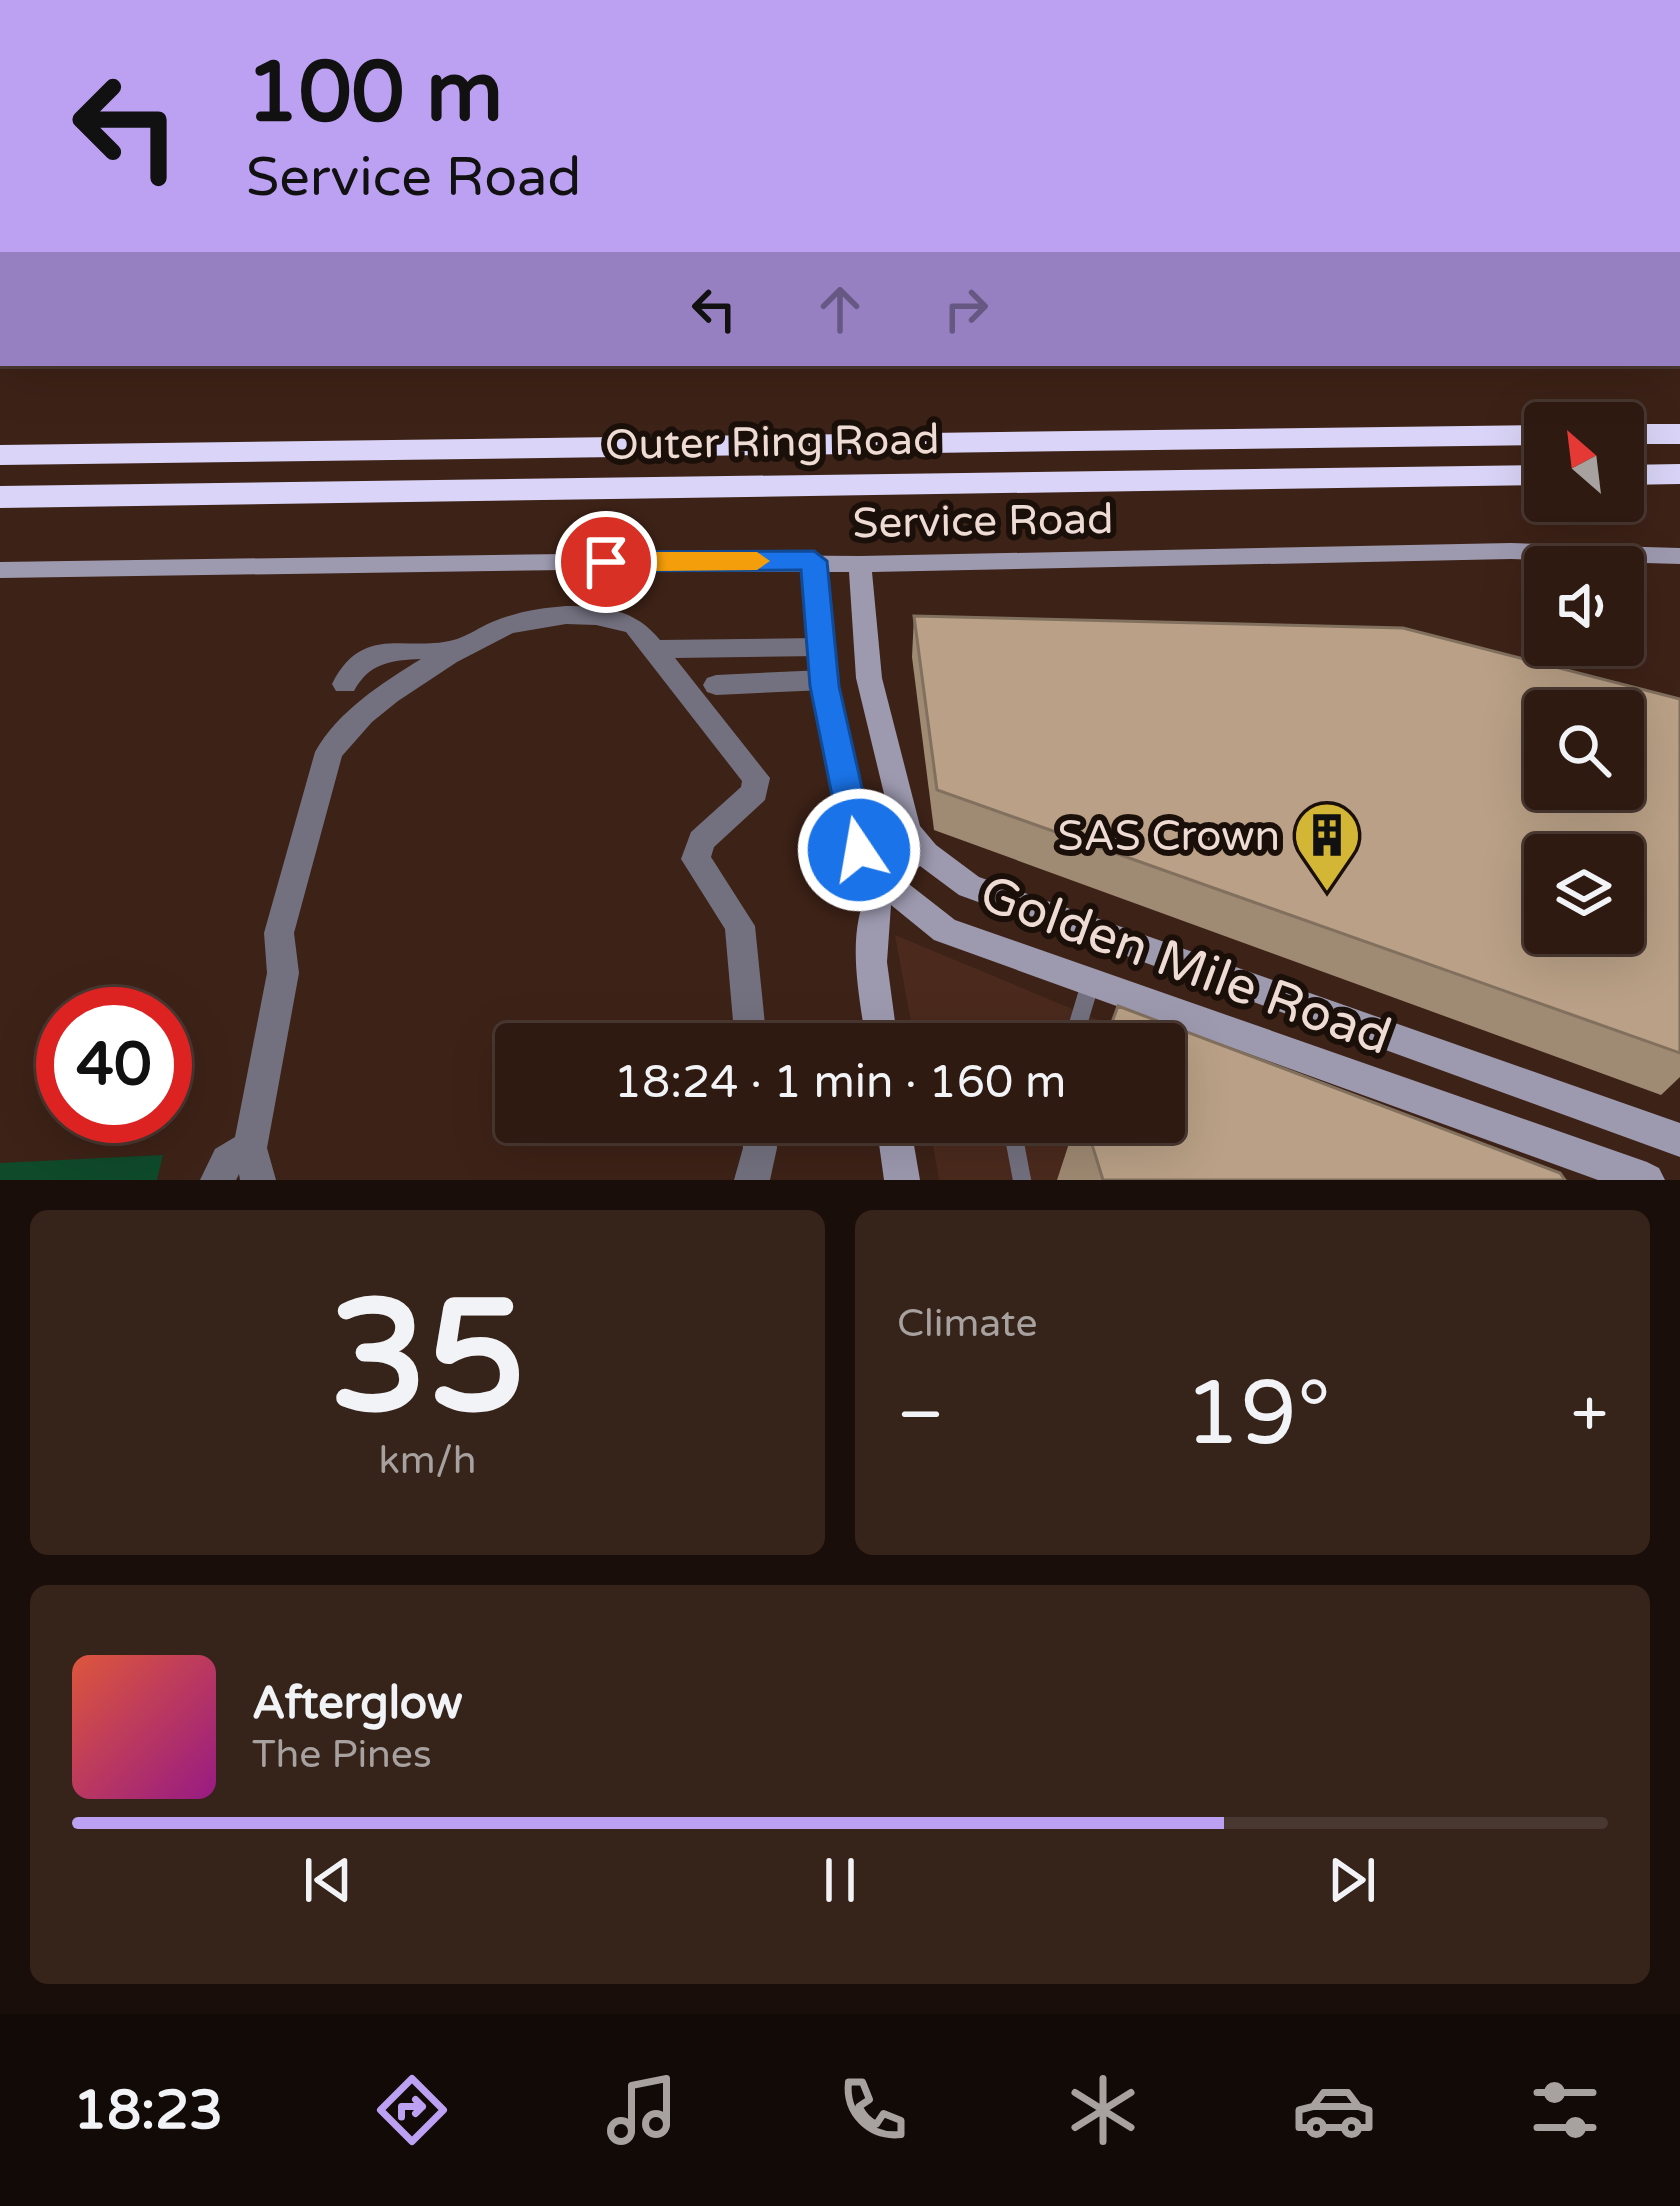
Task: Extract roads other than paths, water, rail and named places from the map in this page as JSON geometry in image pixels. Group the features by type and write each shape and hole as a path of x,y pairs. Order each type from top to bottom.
{"highway":[{"path":"1644,434 1680,434"},
{"name":"Outer Ring Road","path":"0,455 1524,435"},
{"path":"1644,475 1680,474"},
{"name":"Outer Ring Road","path":"0,496 1524,476"}],"street":[{"name":"Service Road","path":"0,571 860,564 1511,551 1680,556"},
{"name":"Golden Mile Road","path":"814,561 824,680 859,850 886,883 945,930 1556,1155 1647,1180"},
{"name":"Golden Mile Road","path":"860,564 869,678 908,831 969,886 1680,1140"},
{"path":"218,1180 227,1162 254,1164 283,973 279,933 329,752 341,735 388,694 507,626 544,617 623,620 654,649 756,778 755,793 701,841 696,859 740,926 749,1023"},
{"path":"654,649 821,647"},
{"path":"345,684 353,665 370,656 462,649"},
{"path":"716,685 824,680"},
{"path":"880,1023 872,937 886,883 921,847"},
{"path":"752,1180 760,1143"},
{"path":"896,1143 902,1180"}],"lane":[{"path":"1078,1023 1091,981"},
{"path":"1015,1143 1022,1180"}],"place":[{"name":"SAS Crown","path":"1327,894"}]}
